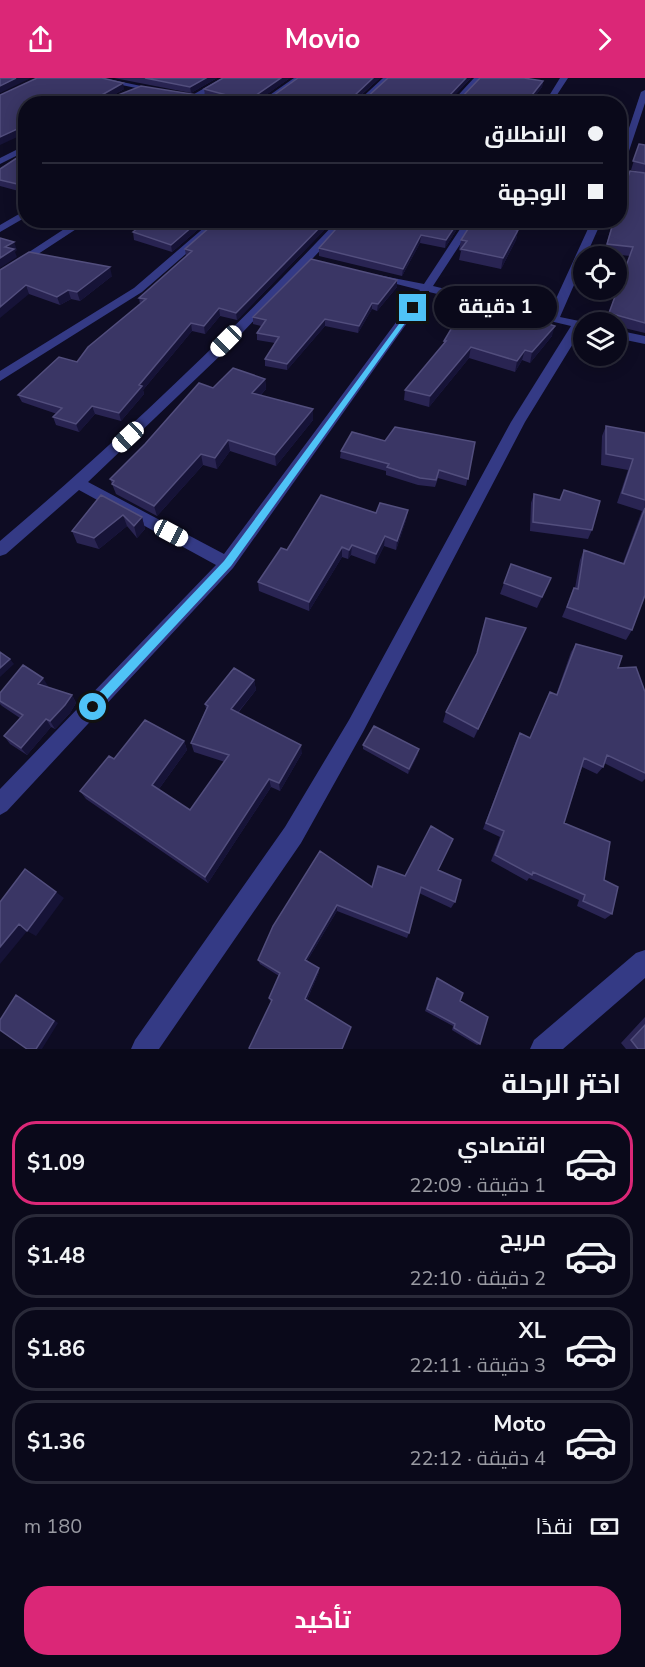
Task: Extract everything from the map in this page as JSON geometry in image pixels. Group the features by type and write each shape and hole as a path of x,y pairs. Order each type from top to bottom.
{"street":[{"path":"91,78 171,93"},
{"path":"195,96 227,78"},
{"path":"272,96 299,78"},
{"path":"367,96 387,78"},
{"path":"461,96 478,78"},
{"path":"552,96 564,78"},
{"path":"150,89 160,83"},
{"path":"127,92 137,87"},
{"path":"627,145 645,92"},
{"path":"182,95 188,96"},
{"path":"0,161 18,151"},
{"path":"0,229 18,218"},
{"path":"0,276 73,228"},
{"path":"0,377 138,290 211,228"},
{"path":"0,550 78,483 160,407 314,260 338,228"},
{"path":"0,804 227,563 426,289 466,228"},
{"path":"553,319 593,228"},
{"path":"362,272 573,323"},
{"path":"627,336 645,340"},
{"path":"144,1049 305,817 518,422 573,337"},
{"path":"78,483 227,563"},
{"path":"543,1049 645,962"}],"building":[{"path":"0,78 16,78 0,86"},
{"path":"37,78 102,78 123,83 100,96 18,96 18,129 0,137 0,95"},
{"path":"145,78 206,78 190,87"},
{"path":"223,78 281,78 255,96 230,96 204,89"},
{"path":"298,78 373,78 354,96 273,96"},
{"path":"388,78 466,78 449,96 368,96"},
{"path":"480,78 524,78 543,81 531,96 463,96"},
{"path":"141,86 204,96 116,96"},
{"path":"639,144 645,145 645,164 633,161"},
{"path":"18,157 18,184 0,180 0,169"},
{"path":"630,171 645,173 645,323 627,318 627,312 609,312 614,300 627,300 627,264 633,247 607,244 612,228 627,228 627,180"},
{"path":"138,228 191,228 171,245 133,232"},
{"path":"209,228 319,228 236,313 219,308 204,326 191,323 139,385 142,386 119,413 92,406 76,424 53,417 62,408 18,395 59,357 77,362 88,347 146,299 139,298 192,251 185,249"},
{"path":"337,228 454,228 446,240 421,235 403,269 319,248"},
{"path":"469,228 518,230 503,258 461,249 467,241 461,240"},
{"path":"0,238 14,242 5,247 14,249 0,258"},
{"path":"29,252 110,267 77,292 68,290 57,297 26,285 0,307 0,270"},
{"path":"311,259 397,280 378,304 372,303 359,326 325,319 287,364 265,359 279,337 257,333 266,320 253,317"},
{"path":"479,300 555,326 532,352 525,350 517,361 471,347 430,396 405,390 446,341 444,341 464,307 473,309"},
{"path":"233,368 265,379 252,393 313,409 275,455 228,440 215,458 201,454 154,506 112,484 114,481 110,479 145,444 199,383 213,388"},
{"path":"606,426 645,433 645,500 622,493 633,459 606,454"},
{"path":"395,427 475,442 468,479 439,470 436,480 420,478 387,467 389,464 341,451 352,432 385,441"},
{"path":"564,490 600,501 592,530 533,522 534,494 560,500"},
{"path":"101,495 142,517 134,526 123,515 94,538 72,531"},
{"path":"321,495 376,513 380,503 408,510 397,541 385,536 376,554 352,545 349,550 342,547 309,602 258,582 281,548 287,550"},
{"path":"645,508 645,595 632,630 567,607 574,588 578,589 584,550 624,564"},
{"path":"511,564 551,578 542,597 504,583"},
{"path":"486,618 526,628 478,729 446,712 477,653"},
{"path":"576,644 622,656 618,668 636,667 645,692 645,773 607,755 603,767 584,758 564,823 610,842 604,880 618,887 612,914 583,901 585,895 533,872 532,875 495,855 504,831 486,823 520,733 530,738 550,692 557,695"},
{"path":"0,652 10,659 0,668"},
{"path":"23,665 43,678 38,684 72,695 50,721 46,719 21,748 4,736 23,715 0,701 0,693"},
{"path":"234,668 254,680 231,709 301,745 279,783 269,779 205,877 80,791 109,756 114,759 145,720 184,741 152,785 190,810 229,755 191,743 208,706 205,704"},
{"path":"374,726 419,749 409,769 363,745"},
{"path":"431,826 453,839 438,870 461,880 455,902 421,887 409,933 337,905 305,960 319,968 305,999 351,1027 342,1049 250,1049 272,1000 269,998 280,973 258,960 273,926 320,851 372,887 378,866 405,876"},
{"path":"25,869 56,892 27,931 19,924 0,947 0,902"},
{"path":"437,978 463,993 460,1001 488,1017 480,1044 454,1028 455,1024 427,1009"},
{"path":"16,995 54,1021 36,1049 27,1049 0,1030 0,1020"},
{"path":"645,1025 645,1049 638,1049 631,1040"}],"route":[{"path":"93,707 201,593 249,536 413,308"}]}
